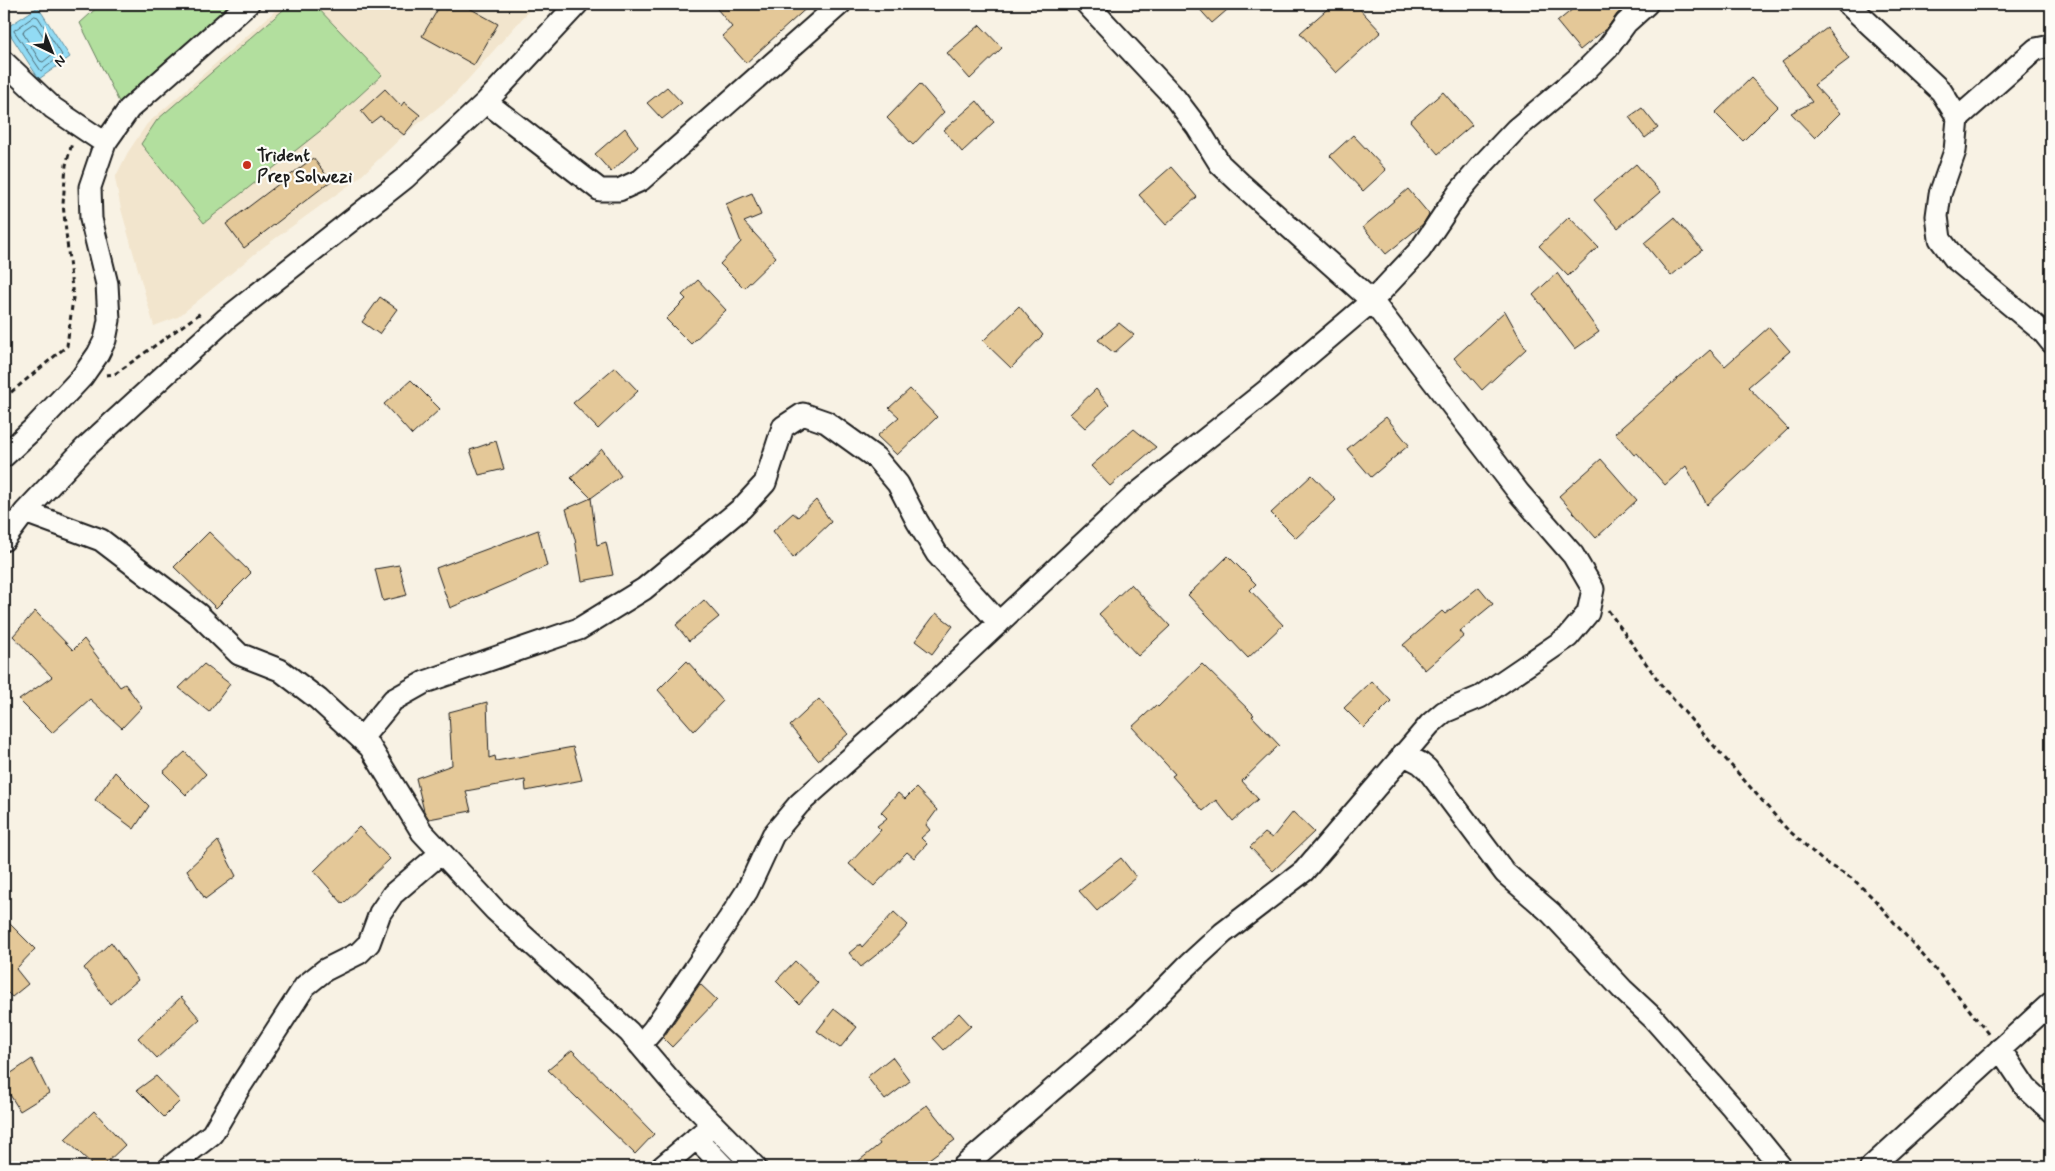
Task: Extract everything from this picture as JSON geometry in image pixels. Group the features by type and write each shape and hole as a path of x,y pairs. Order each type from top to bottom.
{"street":[{"path":"4,456 33,429 82,377 102,347 109,320 106,284 91,219 90,187 105,144 129,109 248,4"},
{"path":"4,540 25,512 85,448 226,320 404,178 486,102 577,4"},
{"path":"486,102 600,190 618,190 641,180 840,4"},
{"path":"963,1167 1139,1015 1186,967 1223,933 1304,871 1430,724 1444,712 1480,697 1568,637 1588,613 1593,589 1573,555 1519,493 1372,301 1220,164 1197,127 1175,98 1087,4"},
{"path":"640,1045 654,1030 729,919 747,890 773,835 799,804 928,689 1134,496 1266,391 1372,301 1420,250 1459,192 1482,165 1516,129 1590,66 1607,49 1626,23 1647,4"},
{"path":"1848,4 1941,91 1958,118 1954,151 1940,194 1938,216 1940,239 1955,259 2043,332 2051,342"},
{"path":"1958,118 2046,43"},
{"path":"4,62 52,108 105,144"},
{"path":"361,739 393,700 425,682 579,629 644,589 742,508 765,483 783,427 803,414 826,422 876,458 898,484 917,522 937,554 999,623"},
{"path":"25,512 101,540 198,614 239,654 280,670 318,699 370,747 422,832 441,853 496,910 629,1032 676,1086 755,1167"},
{"path":"1403,754 1427,769 1505,873 1551,913 1623,990 1653,1018 1732,1107 1781,1167"},
{"path":"170,1167 212,1134 305,986 325,970 360,953 369,943 380,913 393,894 441,853"},
{"path":"1871,1167 2051,1003"},
{"path":"2000,1049 2026,1088 2051,1111"},
{"path":"662,1167 713,1124"},
{"path":"696,1138 724,1167"}],"path":[{"path":"4,398 67,346 73,298 63,204 66,165 73,140 80,127"},
{"path":"82,377 115,374 208,308"},
{"path":"1593,589 1665,690 1786,828 1824,862 1853,879 1873,898 1960,999 2000,1049"}],"shaded area":[{"name":"Trident Prep Solwezi","path":"283,4 535,4 455,94 404,135 359,178 262,248 178,317 154,326 121,209 115,178 128,152 147,124"}],"green space":[{"path":"101,4 230,4 119,102 80,23"},
{"path":"290,4 314,4 382,75 324,128 204,223 141,144 157,120"}],"water":[{"path":"38,7 70,57 39,79 6,28"}],"building":[{"path":"441,4 462,4 498,24 474,65 422,36"},
{"path":"713,4 811,4 746,63 722,36 732,27"},
{"path":"1195,4 1234,4 1212,23"},
{"path":"1333,4 1355,4 1381,32 1336,73 1300,33"},
{"path":"1579,4 1629,4 1617,14 1608,27 1580,50 1557,22"},
{"path":"980,25 1002,48 970,79 947,53"},
{"path":"1827,28 1849,59 1814,85 1840,113 1815,138 1791,113 1812,102 1782,62"},
{"path":"1751,78 1778,106 1743,141 1715,113"},
{"path":"920,84 944,112 913,145 887,118"},
{"path":"667,87 682,103 662,119 647,103"},
{"path":"385,89 401,106 404,102 420,115 404,135 380,116 371,123 361,111"},
{"path":"1443,92 1472,125 1438,154 1410,121"},
{"path":"977,101 994,122 962,152 944,130"},
{"path":"1642,108 1658,128 1645,138 1629,117"},
{"path":"625,128 638,147 611,172 595,154"},
{"path":"1353,135 1386,170 1363,191 1330,156"},
{"path":"313,158 331,181 244,248 226,224"},
{"path":"1636,164 1660,192 1618,228 1594,200"},
{"path":"1171,167 1197,197 1166,225 1139,195"},
{"path":"1408,189 1429,214 1423,224 1386,254 1363,227"},
{"path":"752,193 761,215 744,222 776,257 744,288 720,264 741,242 726,204"},
{"path":"1569,217 1598,247 1568,276 1539,246"},
{"path":"1674,218 1702,250 1671,276 1644,243"},
{"path":"1557,273 1599,332 1575,349 1533,295"},
{"path":"698,280 726,310 691,344 666,319 686,299 682,295"},
{"path":"380,297 397,309 379,334 362,322"},
{"path":"1019,306 1043,335 1011,368 983,341"},
{"path":"1505,311 1526,349 1482,390 1454,358"},
{"path":"1119,323 1134,335 1114,353 1098,340"},
{"path":"1769,327 1790,351 1748,387 1788,429 1707,505 1686,466 1665,485 1637,453 1634,455 1615,433 1710,350 1725,366"},
{"path":"615,367 638,391 598,429 573,403"},
{"path":"411,380 440,409 412,435 384,404"},
{"path":"910,389 937,417 897,455 877,436 899,417 889,408"},
{"path":"1096,389 1109,405 1085,428 1070,414"},
{"path":"1386,417 1409,445 1371,477 1347,449"},
{"path":"1134,429 1156,447 1110,486 1091,466"},
{"path":"496,441 504,469 479,475 470,450"},
{"path":"602,449 621,476 591,498 571,478"},
{"path":"1601,459 1637,500 1596,538 1559,496"},
{"path":"1312,475 1336,500 1296,538 1271,513"},
{"path":"591,498 597,545 606,542 613,575 582,581 575,539 566,509"},
{"path":"816,500 831,522 793,558 773,531 793,513 798,517"},
{"path":"538,530 547,566 450,608 436,568"},
{"path":"209,532 251,573 216,608 174,567"},
{"path":"1228,556 1256,584 1250,590 1283,625 1248,658 1188,595"},
{"path":"399,565 407,595 383,601 375,569"},
{"path":"1131,584 1170,626 1138,656 1099,614"},
{"path":"1479,587 1493,604 1460,631 1464,636 1425,670 1403,645 1442,611 1445,614"},
{"path":"704,600 719,617 689,641 676,625"},
{"path":"35,611 73,650 84,639 120,687 125,684 142,707 122,728 90,699 52,733 19,700 52,677 13,636"},
{"path":"936,613 953,626 932,654 915,641"},
{"path":"687,661 723,701 694,731 658,690"},
{"path":"204,664 230,684 209,712 179,688"},
{"path":"1202,664 1254,715 1252,716 1279,745 1242,781 1258,799 1233,821 1216,800 1203,811 1172,776 1175,774 1132,727 1156,705 1158,707"},
{"path":"1372,681 1391,701 1364,728 1344,708"},
{"path":"819,699 848,734 818,760 790,726"},
{"path":"487,702 489,758 495,756 496,761 573,747 582,780 526,791 525,780 466,791 471,811 429,819 424,811 416,778 452,765 449,712"},
{"path":"185,752 206,774 186,795 163,772"},
{"path":"115,772 149,806 134,829 95,800"},
{"path":"916,788 937,810 926,825 930,830 921,838 927,844 914,858 907,852 874,886 849,864 881,830 877,826 887,818 881,812 898,793 905,799"},
{"path":"1293,812 1314,832 1273,871 1250,847 1265,833 1272,838"},
{"path":"359,827 390,859 343,904 314,871"},
{"path":"218,841 236,876 205,899 187,870"},
{"path":"1121,858 1136,877 1097,911 1079,891"},
{"path":"894,912 908,925 890,944 861,967 849,953 860,944 862,947"},
{"path":"4,918 35,949 16,969 28,984 12,997 4,989"},
{"path":"111,942 138,980 110,1004 84,968"},
{"path":"795,961 818,983 799,1004 776,981"},
{"path":"700,984 717,1000 672,1047 663,1038"},
{"path":"181,997 200,1019 157,1058 138,1038"},
{"path":"834,1009 857,1027 840,1048 817,1031"},
{"path":"959,1013 971,1026 944,1050 933,1038"},
{"path":"572,1050 654,1134 635,1154 548,1070"},
{"path":"892,1057 910,1081 885,1100 867,1077"},
{"path":"32,1059 49,1093 20,1111 4,1085 4,1078"},
{"path":"156,1076 180,1101 164,1117 137,1090"},
{"path":"927,1105 955,1140 918,1167 851,1167 880,1144 878,1141"},
{"path":"94,1111 125,1145 102,1167 95,1167 65,1139"}],"place":[{"name":"Trident Prep Solwezi","path":"247,165"}]}
